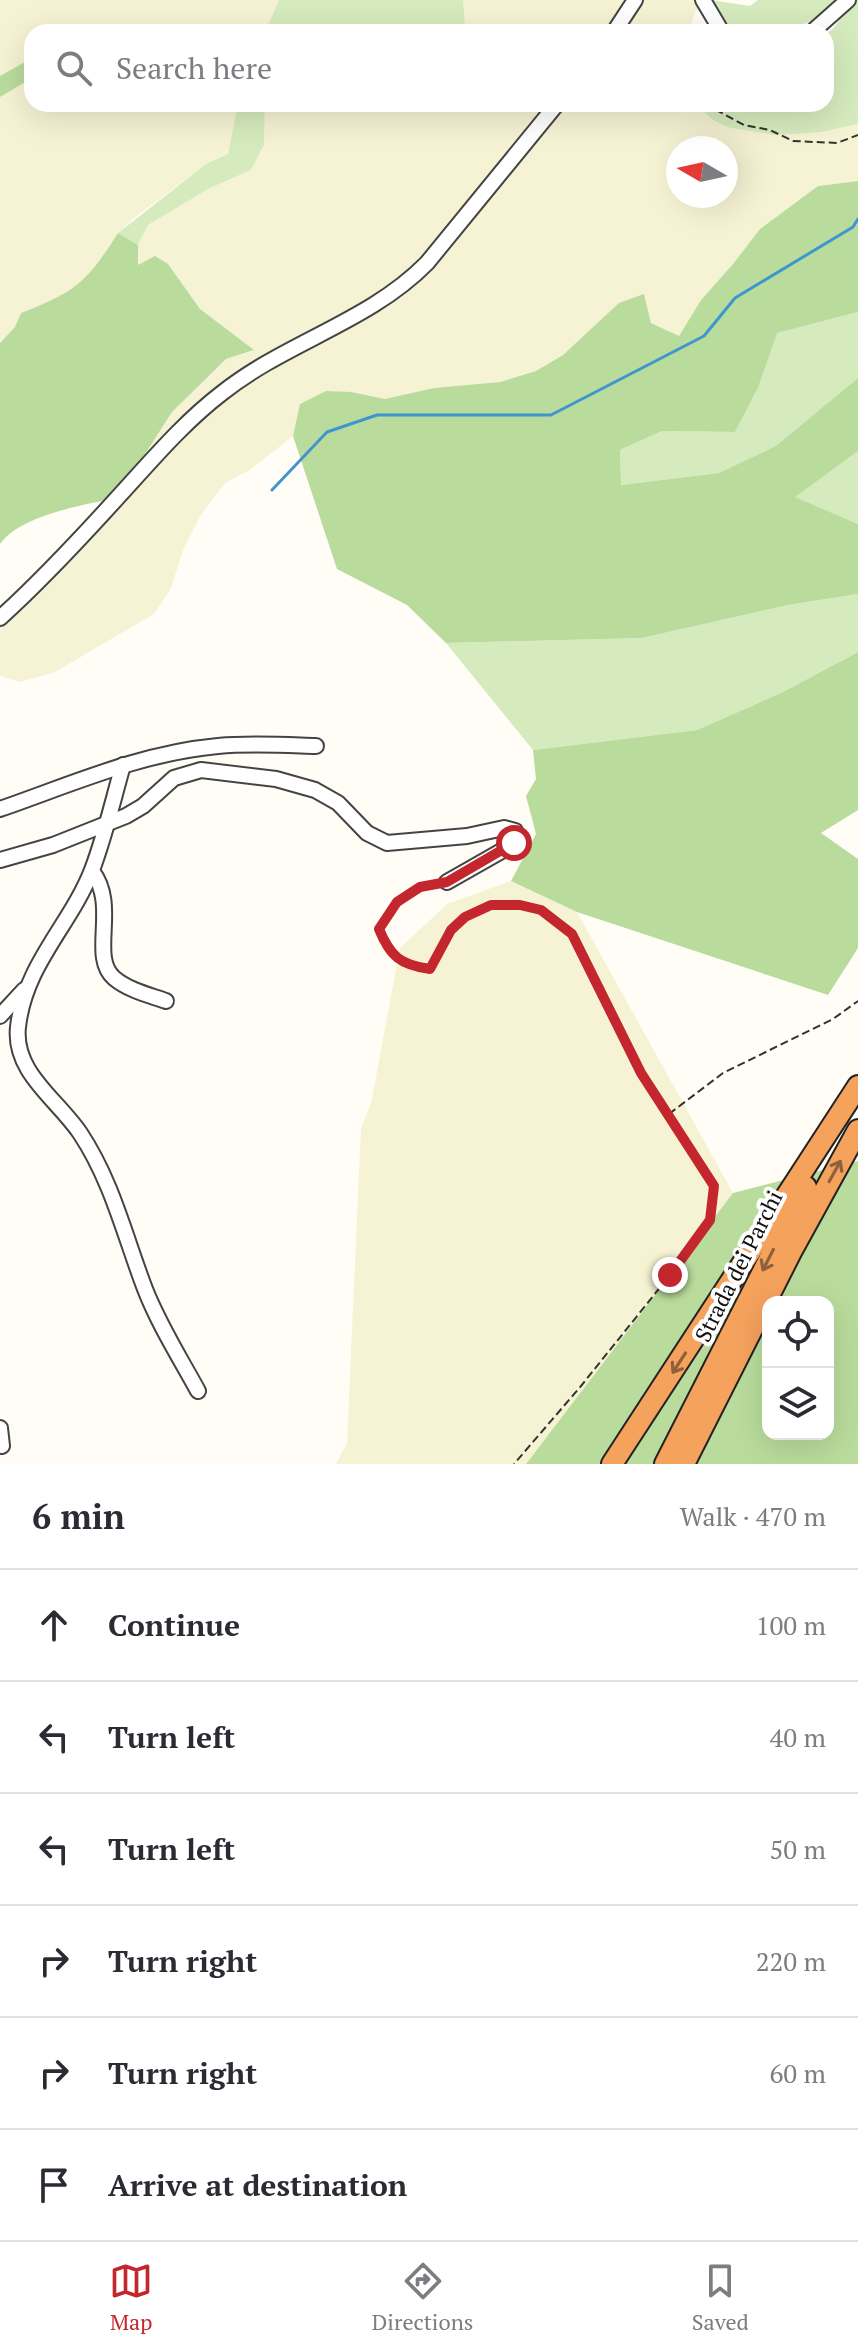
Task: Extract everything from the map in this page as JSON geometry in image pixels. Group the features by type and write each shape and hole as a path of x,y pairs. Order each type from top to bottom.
{"highway":[{"path":"612,1464 858,1086"},
{"name":"Strada dei Parchi","path":"665,1464 787,1223 858,1093"},
{"name":"Strada dei Parchi","path":"684,1464 791,1252 858,1130"}],"street":[{"path":"619,24 635,0"},
{"path":"703,0 717,24"},
{"path":"821,24 848,0"},
{"path":"0,618 74,544 180,429 214,399 254,370 345,322 407,283 427,263 550,112"},
{"path":"0,809 123,765 163,755 220,745 316,746"},
{"path":"0,1016 26,988 92,871 123,765"},
{"path":"0,860 42,849 106,823 143,806 174,778 208,769 276,779 315,790 338,803 367,833 387,843 467,836 504,828 515,831 515,840 509,847 447,882"},
{"path":"92,871 101,884 104,896 103,953 106,968 123,984 166,1001"},
{"path":"26,988 17,1035 23,1063 75,1126 94,1158 116,1206 151,1305 198,1391"},
{"path":"0,1428 2,1446"}],"path":[{"path":"720,112 744,125 770,130 793,141 837,143 858,135"},
{"path":"447,882 420,887 397,902 379,929 389,952 413,967 430,969 451,930 465,917 491,905 520,905 541,910 572,934 641,1073 714,1186 710,1220 581,1386 514,1464"},
{"path":"668,1115 723,1073 833,1019 858,1001"}],"shaded area":[{"path":"0,0 279,0 268,24 24,24 24,62 0,76"},
{"path":"463,0 711,0 695,12 691,24 465,24"},
{"path":"24,83 24,112 236,112 228,154 206,164 134,218 118,233 94,271 77,287 21,313 15,327 0,343 0,97"},
{"path":"265,112 704,112 713,120 822,132 858,124 858,181 818,186 760,229 701,300 679,336 651,323 644,294 590,331 563,355 536,371 500,382 434,388 385,399 351,392 301,404 293,436 250,470 225,483 201,515 183,550 171,588 154,614 55,672 20,682 0,676 0,618 117,498 172,412 226,359 253,351 200,309 168,264 138,265 138,245 148,225 210,188 251,170 264,145"},
{"path":"511,881 577,912 733,1193 526,1464 336,1464 347,1443 361,1128 371,1104 400,948 447,904"}],"green space":[{"path":"279,0 463,0 465,24 268,24"},
{"path":"711,0 750,6 758,0 840,0 829,14 803,24 729,24 716,15"},
{"path":"854,0 858,0 858,124 822,132 775,135 727,127 704,112 834,112 834,28"},
{"path":"24,62 24,83 0,97 0,76"},
{"path":"236,112 265,112 264,145 251,170 210,188 148,225 138,245 118,233 206,164 228,154"},
{"path":"858,181 858,312 777,333 758,388 735,432 662,431 620,450 621,485 719,473 776,446 858,378 858,451 795,497 858,524 858,594 788,605 642,638 446,643 407,605 337,569 293,436 300,404 326,391 385,399 434,388 500,382 536,371 563,355 619,303 644,294 651,323 679,336 701,300 760,229 818,186"},
{"path":"118,233 138,245 138,265 155,256 168,264 200,309 254,350 226,359 172,412 117,498 37,519 10,534 0,544 0,343 15,327 21,313 78,284 97,264"},
{"path":"858,312 858,378 776,447 719,473 621,485 620,450 662,431 735,432 758,388 776,333"},
{"path":"858,451 858,524 794,497"},
{"path":"858,594 858,652 783,692 697,730 533,750 446,643 642,638 788,605"},
{"path":"858,652 858,810 821,833 858,859 858,948 828,995 577,912 511,881 536,834 526,796 536,779 533,750 697,730 783,692"},
{"path":"858,1161 858,1464 526,1464 733,1193"}],"waterway":[{"path":"272,490 327,432 377,415 551,415 704,336 735,298 853,227 858,219"}],"route":[{"path":"514,843 447,882 420,887 397,902 379,929 389,952 413,967 430,969 438,949 451,930 465,917 491,905 520,905 541,910 572,934 641,1073 714,1186 710,1220 670,1275"}]}
